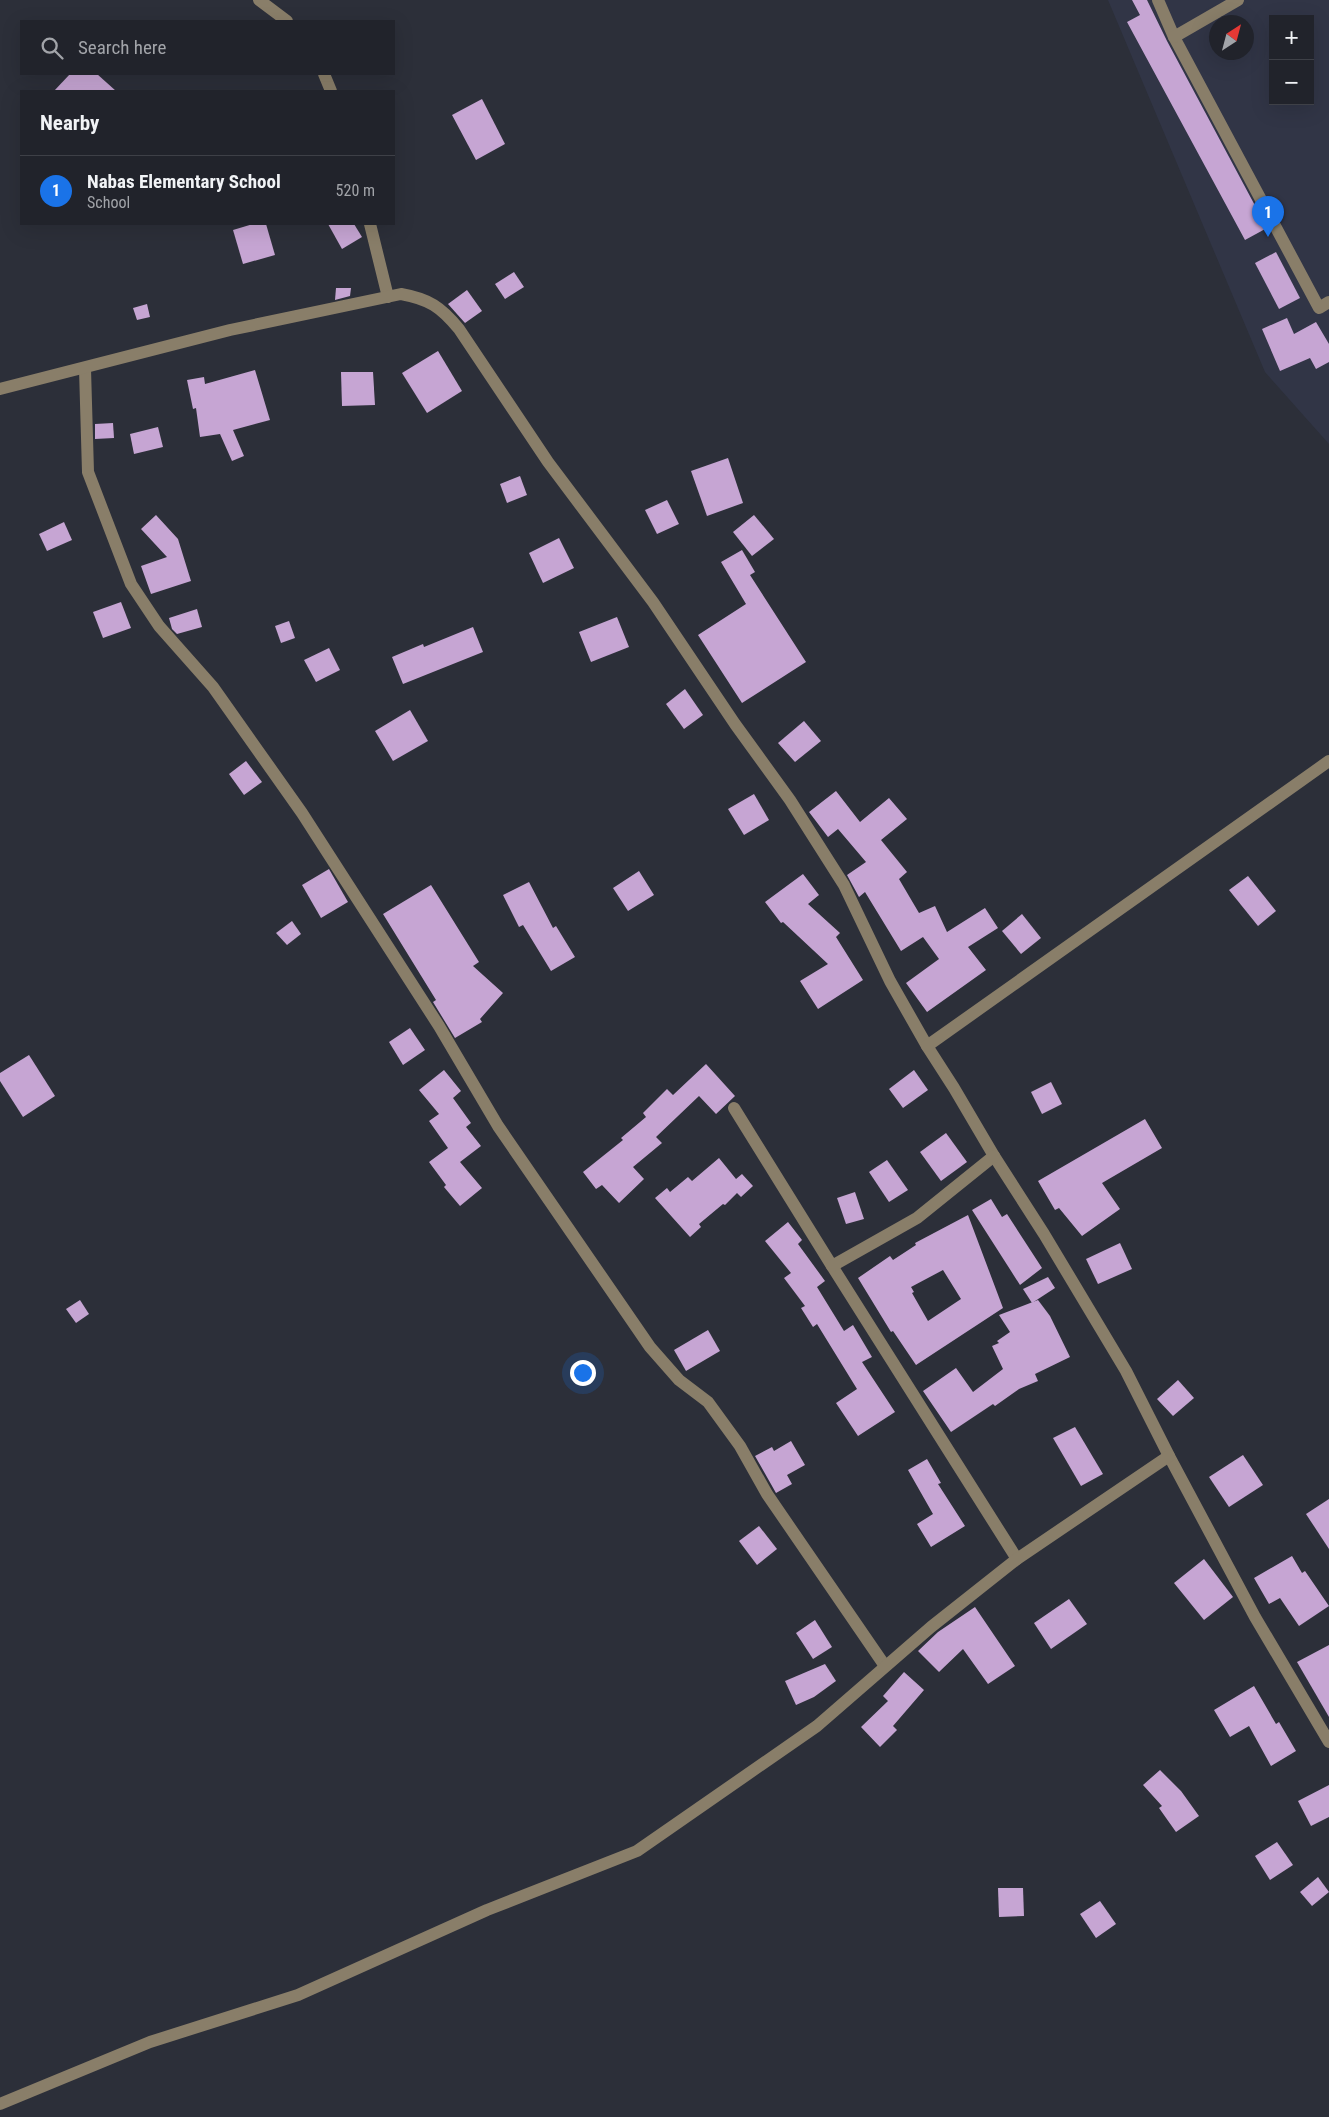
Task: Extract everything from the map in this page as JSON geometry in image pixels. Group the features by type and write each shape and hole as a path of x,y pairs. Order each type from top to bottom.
{"street":[{"path":"259,0 286,20"},
{"path":"1158,0 1174,37 1319,308 1329,302"},
{"path":"1174,37 1238,0"},
{"path":"324,75 331,90"},
{"path":"370,225 388,296"},
{"path":"0,389 230,330 388,296 401,294 419,298 445,312 459,329 548,462 653,602 735,724 790,800 844,885 890,981 1126,1372 1255,1617 1329,1742"},
{"path":"84,369 88,472 131,584 159,626 213,688 302,813 439,1026 498,1126 650,1346 678,1380 708,1402 740,1446 767,1494 885,1666"},
{"path":"928,1046 1329,761"},
{"path":"734,1108 1018,1559"},
{"path":"832,1266 917,1218 994,1156"},
{"path":"0,2104 150,2042 298,1995 486,1910 637,1851 817,1726 885,1666 1018,1559 1169,1456"}],"shaded area":[{"path":"1108,0 1329,0 1329,444 1265,372"}],"building":[{"path":"1132,0 1147,0 1267,228 1245,240 1127,22 1140,15"},
{"path":"69,75 98,75 115,90 55,90"},
{"path":"482,99 505,144 476,160 452,115"},
{"path":"250,225 266,225 275,255 243,264 233,230"},
{"path":"329,225 355,225 362,237 342,249"},
{"path":"1276,252 1300,298 1279,309 1255,263"},
{"path":"514,272 524,287 505,299 495,284"},
{"path":"336,288 351,288 350,296 335,300"},
{"path":"467,290 482,311 465,323 448,304"},
{"path":"147,304 150,317 137,320 133,308"},
{"path":"1287,318 1294,334 1316,322 1329,344 1329,362 1316,369 1310,358 1280,371 1262,329"},
{"path":"438,351 462,391 427,413 402,373"},
{"path":"255,370 270,420 233,430 244,456 232,461 220,434 200,437 196,408 193,409 187,380 204,377 205,384"},
{"path":"341,372 373,372 375,405 342,406"},
{"path":"113,423 114,438 95,439 95,424"},
{"path":"158,427 163,447 134,454 130,434"},
{"path":"728,458 743,503 707,516 691,471"},
{"path":"520,476 527,495 507,503 500,484"},
{"path":"667,500 679,524 657,534 645,510"},
{"path":"156,515 178,539 191,581 151,594 141,566 167,557 141,529"},
{"path":"754,515 774,539 752,556 733,532"},
{"path":"64,522 72,540 47,551 39,534"},
{"path":"559,538 574,568 543,583 529,553"},
{"path":"742,550 755,572 750,575 806,662 742,703 698,635 746,604 721,562"},
{"path":"121,602 131,628 103,638 93,612"},
{"path":"197,609 202,627 177,634 172,629 169,618"},
{"path":"617,617 629,647 591,662 579,632"},
{"path":"289,621 295,638 281,643 275,626"},
{"path":"473,627 483,652 403,684 392,657 423,644 424,647"},
{"path":"329,648 340,670 316,682 304,660"},
{"path":"685,689 703,715 684,729 666,704"},
{"path":"410,710 428,741 393,761 375,731"},
{"path":"804,721 821,741 795,762 778,743"},
{"path":"246,761 262,782 244,795 229,774"},
{"path":"836,791 860,822 889,798 907,819 881,840 907,872 899,879 919,913 935,906 947,932 985,908 998,928 968,947 986,970 927,1012 906,983 939,959 923,937 901,951 865,892 859,897 847,875 866,862 838,829 828,837 809,812"},
{"path":"754,794 769,820 744,835 728,809"},
{"path":"329,869 348,902 321,918 302,885"},
{"path":"639,871 654,895 628,911 613,888"},
{"path":"803,874 819,895 808,904 840,933 836,937 863,980 818,1009 800,981 828,964 783,922 781,923 765,902"},
{"path":"1248,876 1276,911 1258,926 1229,890"},
{"path":"529,882 553,928 556,926 575,957 551,971 523,925 519,927 503,895"},
{"path":"431,885 479,962 473,966 503,993 480,1019 482,1022 455,1038 433,1002 436,1000 383,914"},
{"path":"1022,914 1041,938 1021,954 1002,931"},
{"path":"292,921 301,934 287,945 276,933"},
{"path":"410,1028 425,1050 403,1065 389,1042"},
{"path":"29,1055 55,1096 23,1117 0,1081 0,1073"},
{"path":"706,1064 735,1096 716,1114 699,1096 656,1137 662,1143 633,1167 644,1179 619,1203 602,1185 596,1189 583,1172 623,1140 621,1138 646,1117 643,1113 667,1089 673,1095"},
{"path":"444,1070 461,1091 453,1098 471,1123 466,1127 481,1146 460,1162 482,1188 460,1206 444,1187 446,1185 429,1162 448,1148 429,1121 439,1114 419,1090"},
{"path":"914,1070 928,1090 903,1108 889,1089"},
{"path":"1051,1082 1062,1104 1042,1114 1031,1092"},
{"path":"1145,1119 1162,1148 1102,1183 1120,1209 1082,1236 1059,1208 1055,1210 1038,1181"},
{"path":"946,1133 967,1162 941,1181 920,1152"},
{"path":"719,1158 736,1179 742,1174 753,1186 741,1197 737,1193 725,1205 723,1204 699,1224 701,1227 690,1237 655,1198 667,1188 670,1192 688,1177 692,1181"},
{"path":"887,1160 908,1190 889,1202 869,1172"},
{"path":"855,1192 864,1219 846,1224 837,1198"},
{"path":"991,1199 1002,1217 1007,1214 1042,1268 1020,1285 972,1210"},
{"path":"968,1215 1003,1308 916,1365 893,1331 891,1332 858,1278 890,1256 893,1260 916,1245 915,1243","holes":["943,1270 961,1299 928,1321 912,1293 914,1292 911,1287"]},
{"path":"788,1222 802,1240 798,1244 825,1281 817,1287 844,1331 853,1325 872,1357 862,1362 895,1412 858,1436 836,1403 857,1389 817,1324 813,1327 801,1308 805,1306 784,1278 791,1273 765,1241"},
{"path":"1120,1243 1132,1269 1098,1284 1086,1259"},
{"path":"1048,1277 1055,1288 1032,1303 1023,1289"},
{"path":"80,1300 89,1314 76,1323 66,1309"},
{"path":"1038,1300 1050,1316 1070,1357 1035,1374 1038,1381 1019,1389 995,1406 993,1404 951,1432 923,1391 956,1368 973,1392 1003,1369 992,1346 999,1343 997,1341 1010,1332 999,1315"},
{"path":"708,1330 720,1351 686,1371 674,1350"},
{"path":"1178,1380 1194,1398 1173,1416 1157,1399"},
{"path":"1075,1427 1103,1474 1081,1486 1053,1438"},
{"path":"791,1441 805,1465 787,1475 792,1484 776,1493 755,1456 772,1447 774,1451"},
{"path":"1243,1455 1263,1485 1229,1507 1209,1477"},
{"path":"927,1459 941,1483 938,1484 965,1526 931,1547 917,1524 933,1514 908,1470"},
{"path":"1329,1499 1329,1549 1306,1514"},
{"path":"759,1526 777,1549 757,1565 739,1541"},
{"path":"1292,1556 1302,1573 1305,1571 1329,1606 1299,1626 1280,1598 1269,1604 1254,1578"},
{"path":"1204,1559 1233,1597 1204,1620 1174,1583"},
{"path":"1069,1599 1087,1624 1051,1649 1034,1623"},
{"path":"975,1607 1015,1666 988,1684 963,1649 939,1672 918,1651 938,1632"},
{"path":"815,1620 832,1647 813,1659 796,1633"},
{"path":"1329,1645 1329,1717 1297,1662"},
{"path":"825,1664 836,1681 814,1697 796,1705 785,1681"},
{"path":"904,1672 924,1690 893,1726 897,1730 880,1747 861,1727 888,1701 883,1696"},
{"path":"1254,1686 1276,1724 1279,1722 1296,1751 1271,1766 1249,1726 1230,1737 1214,1710"},
{"path":"1160,1770 1181,1791 1199,1816 1176,1832 1159,1808 1162,1806 1143,1785"},
{"path":"1329,1785 1329,1817 1311,1826 1298,1801"},
{"path":"1277,1842 1293,1865 1270,1880 1255,1856"},
{"path":"1318,1877 1329,1892 1312,1906 1300,1892"},
{"path":"998,1888 1023,1888 1024,1916 999,1917"},
{"path":"1100,1901 1116,1924 1096,1938 1080,1914"}],"place":[{"name":"Nabas Elementary School","path":"1268,237"}]}
